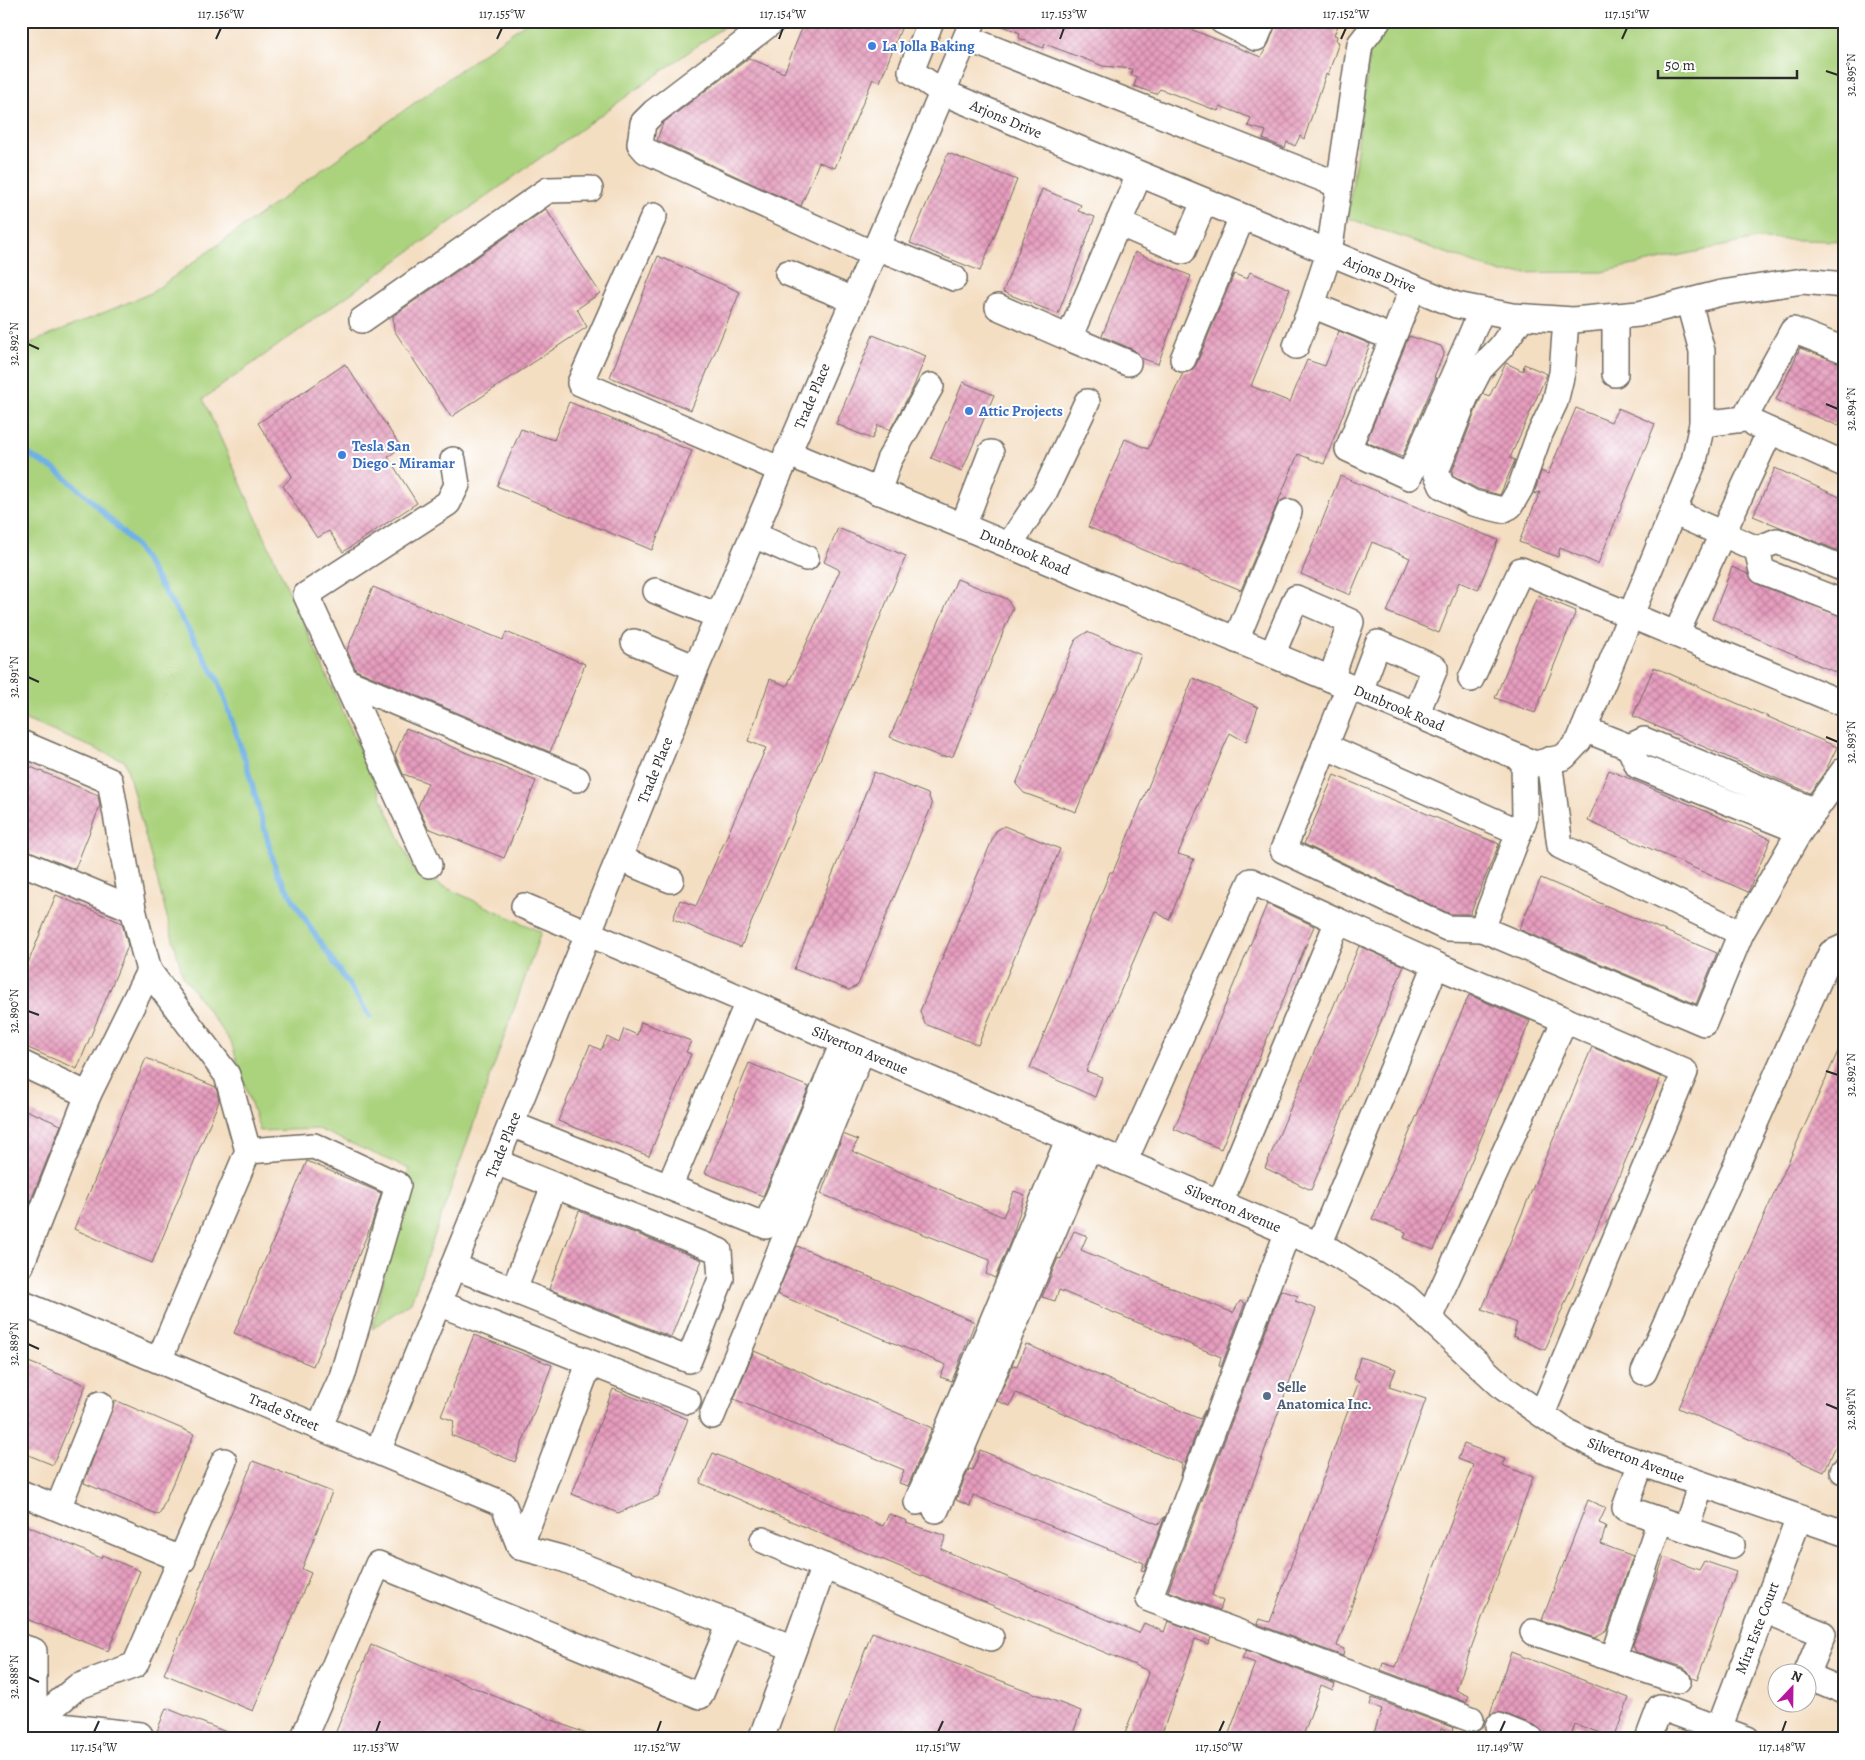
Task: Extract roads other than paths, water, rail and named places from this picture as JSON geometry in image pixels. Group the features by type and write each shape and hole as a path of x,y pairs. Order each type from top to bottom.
{"street":[{"path":"773,21 654,112 644,123 640,144 646,151 874,250 954,278"},
{"name":"Arjons Drive","path":"931,21 911,71 942,92 1456,305 1522,317 1566,320 1639,314 1689,303 1721,293 1803,281 1844,285"},
{"path":"1222,21 1256,38 1263,21"},
{"path":"1296,346 1329,253 1360,44 1378,21"},
{"path":"970,29 1339,185"},
{"name":"Trade Place","path":"378,1451 696,668 970,29"},
{"path":"1069,338 1139,174"},
{"path":"362,320 548,190 590,190"},
{"path":"1118,223 1183,251 1204,202"},
{"name":"Dunbrook Road","path":"654,216 580,383 784,462 878,492 1535,764 1564,757 1579,741 1694,461 1702,424 1702,351 1689,303"},
{"path":"1183,359 1242,217"},
{"path":"788,273 853,300"},
{"path":"1413,288 1348,449 1409,477 1482,310"},
{"path":"1312,305 1378,332"},
{"path":"998,307 1128,363"},
{"path":"1615,316 1615,374"},
{"path":"1522,317 1501,347 1480,369 1466,396 1436,472 1442,486 1473,503 1502,510 1510,506 1520,488 1554,402 1562,373 1566,320"},
{"path":"1744,419 1793,330 1844,350"},
{"path":"878,492 889,460 931,386"},
{"path":"1009,546 1045,491 1087,402"},
{"path":"1702,424 1744,419 1844,464"},
{"path":"1676,634 1721,533 1770,431"},
{"path":"962,526 991,453"},
{"path":"430,865 306,595 448,503 457,485 453,460"},
{"path":"1236,640 1289,512"},
{"path":"1673,512 1757,549 1777,542 1844,569"},
{"path":"754,534 806,558"},
{"path":"1757,549 1762,571 1844,603"},
{"path":"1471,679 1521,570 1844,704"},
{"path":"656,591 718,616"},
{"path":"1272,655 1296,598 1351,622 1346,686 1325,746 1283,850 1447,928 1482,929 1704,1023 1741,933 1800,831 1844,770"},
{"path":"634,642 696,668"},
{"path":"1346,686 1378,643 1435,668 1416,715"},
{"path":"345,681 577,779"},
{"path":"1584,729 1629,747 1638,766 1800,831"},
{"path":"1629,747 1644,740 1814,811"},
{"path":"21,743 110,780 133,908 149,971 227,1075 248,1151 159,1360"},
{"path":"1325,746 1522,824 1556,815"},
{"path":"1482,929 1522,824 1524,760"},
{"path":"1549,760 1560,846 1741,933"},
{"path":"620,859 671,880"},
{"path":"22,865 133,908"},
{"path":"1124,1162 1251,881 1436,965 1685,1072 1542,1414"},
{"name":"Silverton Avenue","path":"524,906 588,935 1319,1245 1406,1297 1504,1388 1567,1432 1609,1452 1844,1533"},
{"path":"1220,1203 1338,921"},
{"path":"1644,1372 1831,953 1844,947"},
{"path":"1319,1245 1436,965"},
{"path":"21,1265 88,1095 149,971"},
{"path":"669,1187 748,1002"},
{"path":"1429,1318 1566,1020"},
{"path":"511,1124 766,1226 853,1047"},
{"path":"712,1416 853,1047"},
{"path":"21,1064 88,1095"},
{"path":"927,1506 1079,1142"},
{"path":"248,1151 314,1146 398,1185 342,1377 319,1426"},
{"path":"453,1266 689,1360 721,1279 719,1251 496,1162"},
{"path":"514,1290 554,1186"},
{"path":"1288,1231 1150,1599 1471,1719"},
{"path":"438,1302 590,1364 688,1401"},
{"name":"Trade Street","path":"21,1304 319,1426 503,1504 520,1547"},
{"path":"590,1364 520,1547 561,1558 794,1648"},
{"path":"58,1508 100,1404"},
{"path":"31,1729 77,1687 135,1665 183,1560 224,1461"},
{"path":"1641,1463 1625,1508 1732,1545"},
{"path":"1686,1529 1701,1484"},
{"path":"21,1493 183,1560"},
{"name":"Mira Este Court","path":"1717,1734 1799,1518"},
{"path":"1613,1659 1660,1520"},
{"path":"763,1540 991,1638"},
{"path":"303,1739 378,1564 700,1696 730,1624"},
{"path":"761,1739 824,1566"},
{"path":"1764,1610 1824,1634 1812,1662"},
{"path":"1534,1632 1678,1681"},
{"path":"21,1647 34,1651 31,1729"},
{"path":"1818,1679 1844,1691"},
{"path":"1648,1739 1660,1707 1717,1734 1747,1739"},
{"path":"1498,1726 1531,1739"},
{"path":"31,1729 140,1735"}],"waterway":[{"path":"21,450 59,472 92,501 136,546 185,624 219,682 246,763 277,873 312,930 370,1016"}],"place":[{"name":"La Jolla Baking","path":"872,46"},
{"name":"Attic Projects","path":"969,411"},
{"name":"Tesla San Diego - Miramar","path":"342,455"},
{"name":"Selle Anatomica Inc.","path":"1267,1396"}]}
